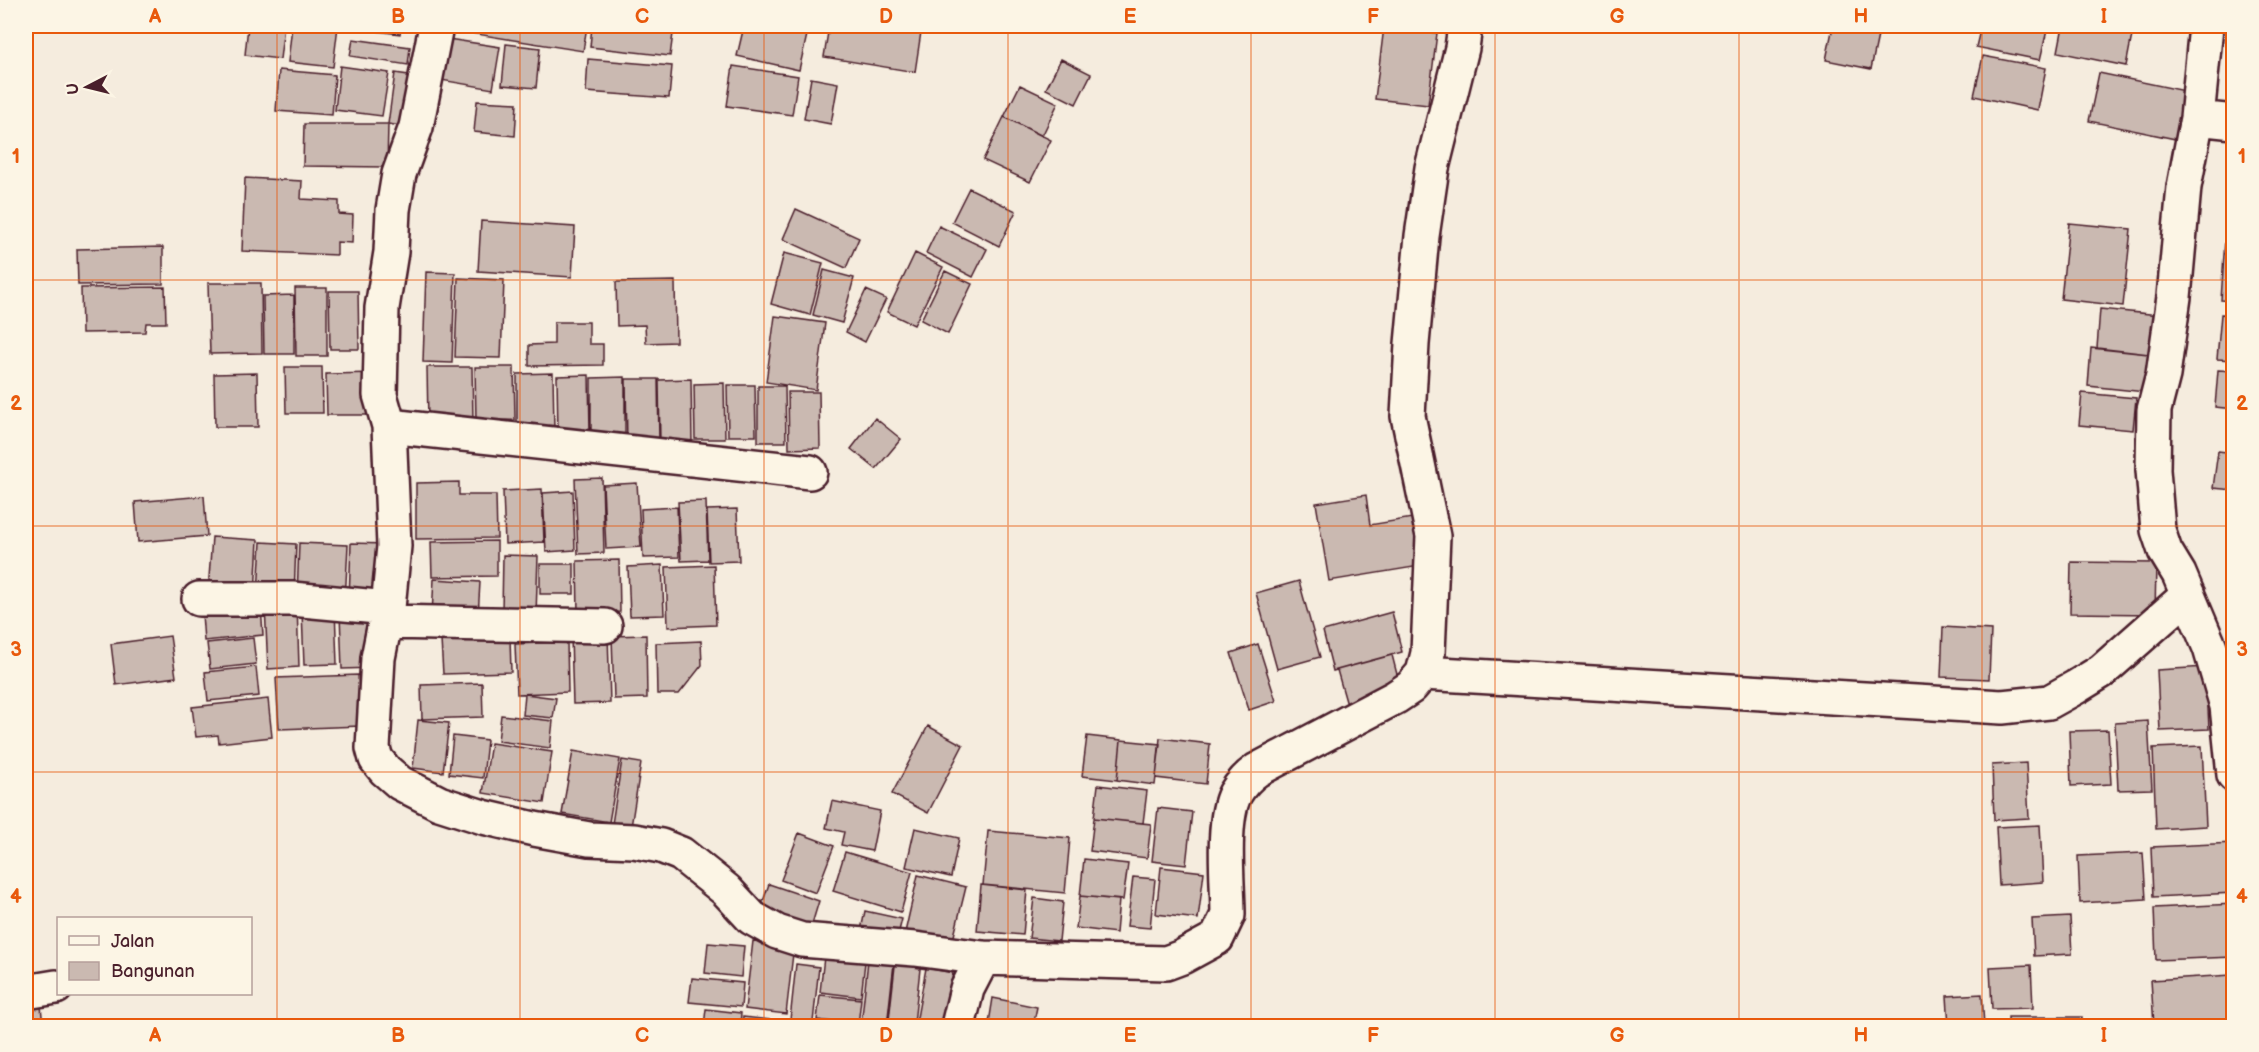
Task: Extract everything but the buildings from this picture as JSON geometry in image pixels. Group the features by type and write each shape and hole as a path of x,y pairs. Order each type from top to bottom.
{"street":[{"path":"436,26 416,127 399,174 393,210 391,252 382,308 380,395 389,426 394,546 387,615 378,658 373,748 376,759 400,783 439,803 483,817 589,839 634,841 662,846 681,854 726,890 752,918 777,932 802,940 915,949 959,957 1166,963 1217,938 1228,915 1227,825 1234,796 1244,780 1257,770 1396,697 1412,687 1423,673 1428,653 1433,536 1408,416 1412,344 1422,236 1432,168 1462,48 1465,26"},
{"path":"2206,26 2197,118 2184,187 2174,297 2163,375 2154,410 2153,470 2158,530 2210,648 2227,706 2234,775"},
{"path":"2197,118 2234,122"},
{"path":"389,426 810,472"},
{"path":"1423,673 2002,707 2049,702 2076,687 2102,671 2188,595"},
{"path":"199,599 292,599 387,615 604,626"},
{"path":"958,1026 967,989 983,958"}]}
